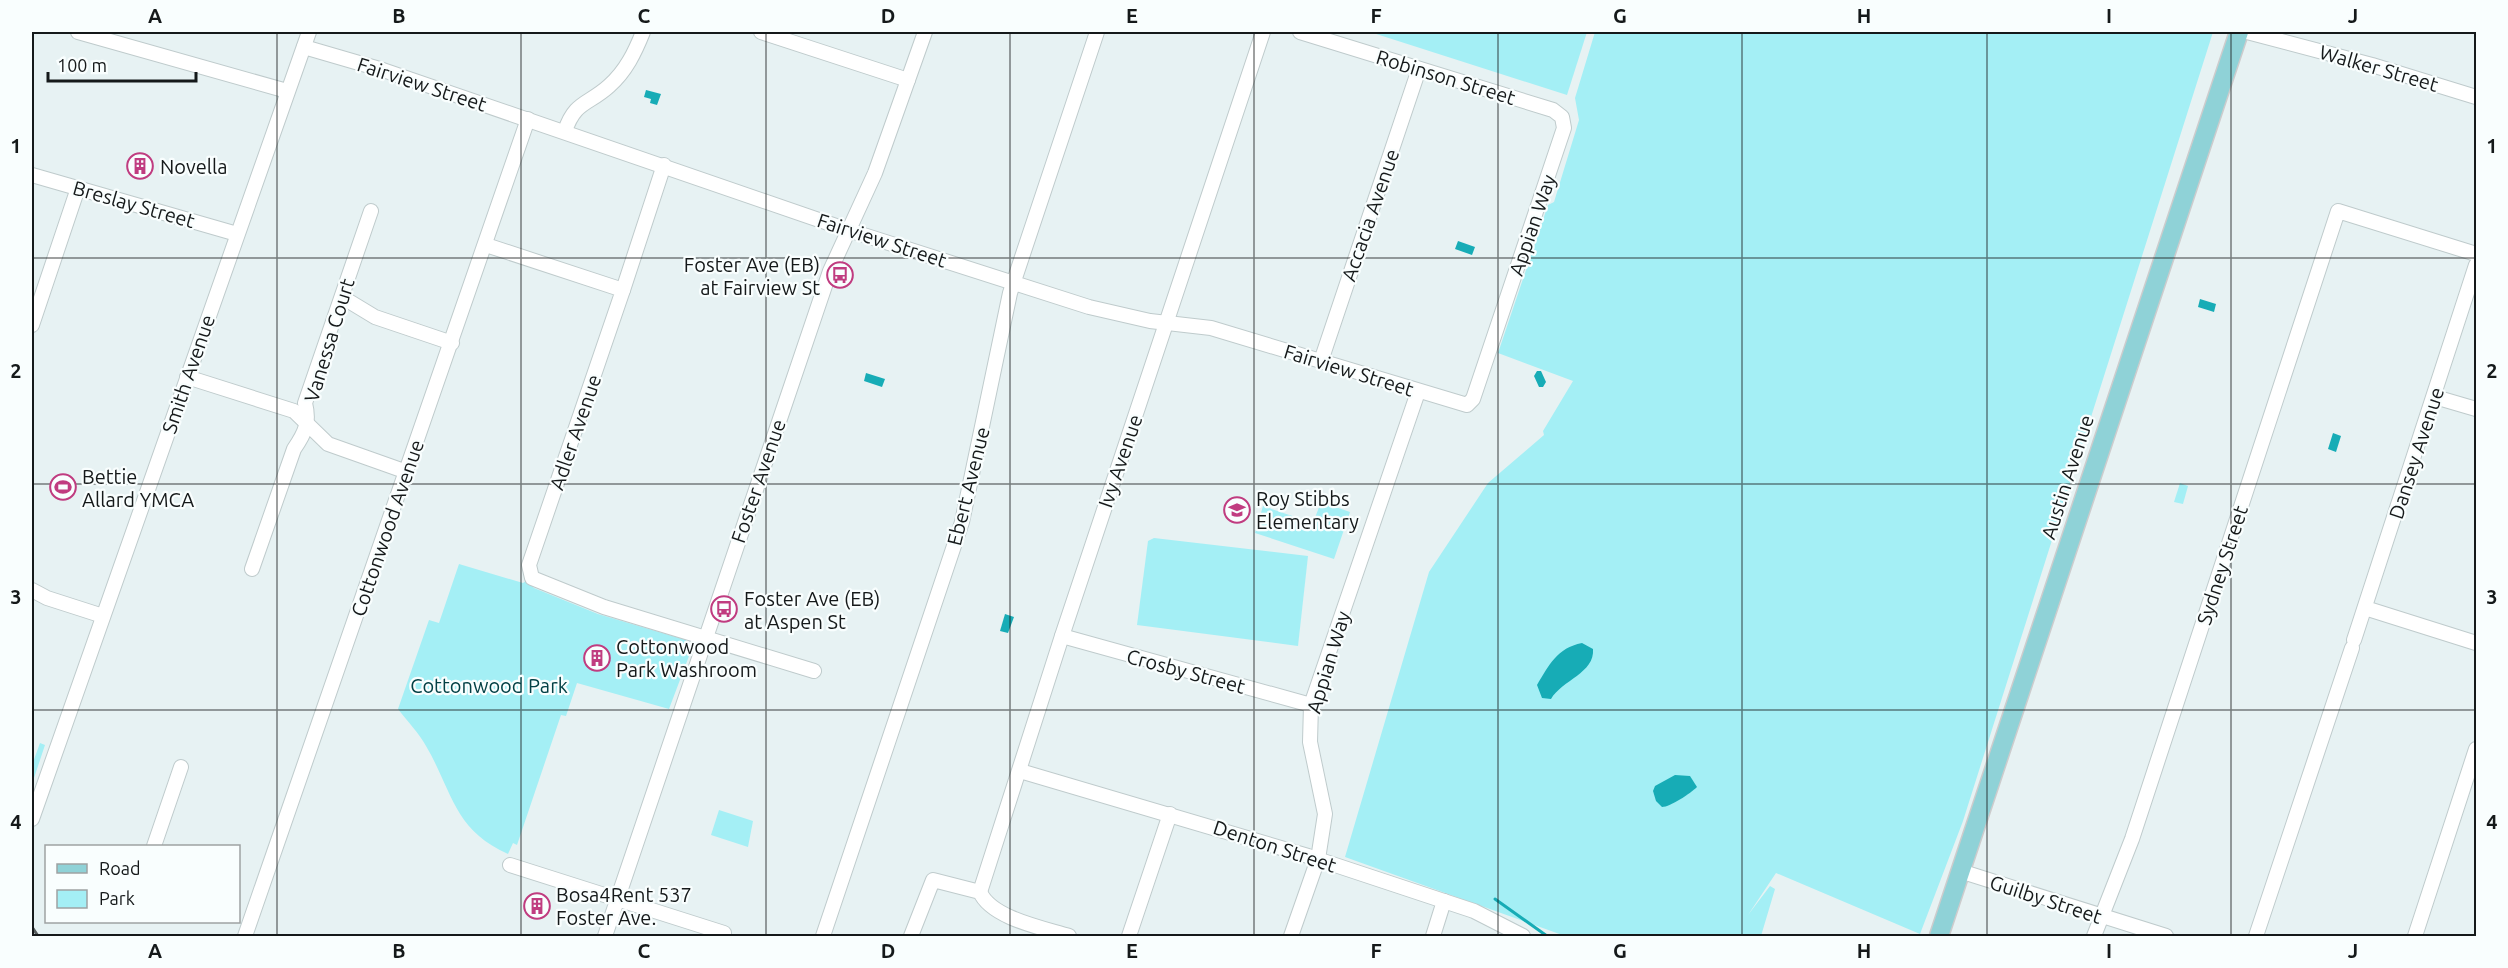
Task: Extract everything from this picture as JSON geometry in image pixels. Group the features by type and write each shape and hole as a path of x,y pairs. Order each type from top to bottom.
{"main road":[{"name":"Austin Avenue","path":"1939,936 2239,32"}],"street":[{"path":"78,32 287,92"},
{"name":"Smith Avenue","path":"32,819 309,32"},
{"path":"565,131 576,109 609,86 623,71 636,51 643,32"},
{"path":"761,32 908,80"},
{"name":"Foster Avenue","path":"605,936 826,282 875,173 925,32"},
{"name":"Ebert Avenue","path":"823,936 964,513 1013,284 1096,32"},
{"name":"Ivy Avenue","path":"980,892 1062,636 1263,32"},
{"name":"Robinson Street","path":"1300,32 1557,112"},
{"name":"Walker Street","path":"2247,32 2372,65 2476,97"},
{"name":"Fairview Street","path":"304,46 565,131 848,230 1013,284 1104,311 1211,328 1467,405"},
{"name":"Accacia Avenue","path":"1321,362 1419,69"},
{"name":"Appian Way","path":"1467,405 1473,399 1564,128 1562,117 1557,112"},
{"name":"Cottonwood Avenue","path":"245,936 528,119"},
{"name":"Adler Avenue","path":"664,165 529,566 530,574 535,581 584,597 604,607 705,638"},
{"name":"Breslay Street","path":"32,175 237,234"},
{"path":"32,325 78,188"},
{"name":"Vanessa Court","path":"252,569 294,449 307,425 306,403 371,211"},
{"name":"Sydney Street","path":"2094,936 2132,839 2338,211 2476,254"},
{"path":"486,245 623,290"},
{"name":"Dansey Avenue","path":"2256,936 2435,397 2476,265"},
{"path":"342,297 375,317 452,343"},
{"path":"187,376 294,411 328,444 407,472"},
{"name":"Appian Way","path":"1291,936 1318,859 1325,814 1310,742 1311,705 1418,392"},
{"path":"2435,397 2476,409"},
{"path":"32,590 47,598 103,616"},
{"path":"2365,608 2476,643"},
{"name":"Crosby Street","path":"1062,636 1311,705"},
{"path":"705,638 814,670"},
{"path":"2415,936 2476,749"},
{"path":"154,845 182,767"},
{"name":"Denton Street","path":"1020,771 1318,859 1485,915 1523,936"},
{"path":"1129,936 1170,814"},
{"path":"510,866 724,933"},
{"name":"Guilby Street","path":"1960,871 2166,936"},
{"path":"912,936 929,885 933,880 980,892 989,906 1001,913 1069,936"},
{"path":"1432,936 1444,901"},
{"path":"240,912 252,916"}],"green space":[{"path":"1370,32 1587,32 1567,95"},
{"path":"1595,32 2213,32 1963,821 1920,934 1776,873 1748,915 1770,886 1775,889 1761,936 1565,936 1345,857 1429,572 1488,483 1544,435 1543,431 1573,381 1498,353 1548,205 1554,202 1579,120 1575,98"},
{"path":"2180,483 2188,486 2183,504 2174,502"},
{"path":"1321,502 1350,512 1334,559 1255,533 1263,506 1313,523"},
{"path":"1154,538 1308,556 1298,646 1137,625 1148,541"},
{"name":"Cottonwood Park","path":"459,564 523,583 526,581 534,588 598,614 686,640 692,648 669,709 577,683 566,716 561,715 517,845 513,843 508,854 490,844 465,821 423,741 398,709 429,620 439,623"},
{"path":"40,743 45,745 32,784 32,765"},
{"path":"719,810 753,821 748,847 711,835"}],"shaded area":[{"path":"646,90 661,94 657,105 650,103 651,99 644,97"},
{"path":"1458,241 1475,247 1472,255 1455,249"},
{"path":"2200,299 2216,304 2214,312 2198,307"},
{"path":"1537,371 1541,371 1546,382 1543,387 1539,387 1534,376"},
{"path":"866,373 885,379 882,387 864,381"},
{"path":"2333,433 2341,436 2336,452 2328,449"},
{"path":"1005,614 1014,617 1008,633 1000,631"},
{"path":"1582,643 1593,649 1589,664 1551,699 1542,698 1537,685 1550,664 1566,649"},
{"path":"1675,775 1690,776 1697,787 1675,802 1662,807 1656,801 1653,791 1655,786"}],"waterway":[{"path":"1495,899 1547,936"}],"railway":[{"path":"32,927 38,936"}],"place":[{"name":"Novella","path":"140,166"},
{"name":"Foster Ave (EB) at Fairview St","path":"840,275"},
{"name":"Bettie Allard YMCA","path":"63,487"},
{"name":"Roy Stibbs Elementary","path":"1237,510"},
{"name":"Foster Ave (EB) at Aspen St","path":"724,609"},
{"name":"Cottonwood Park Washroom","path":"597,658"},
{"name":"Bosa4Rent 537 Foster Ave.","path":"537,906"}]}
